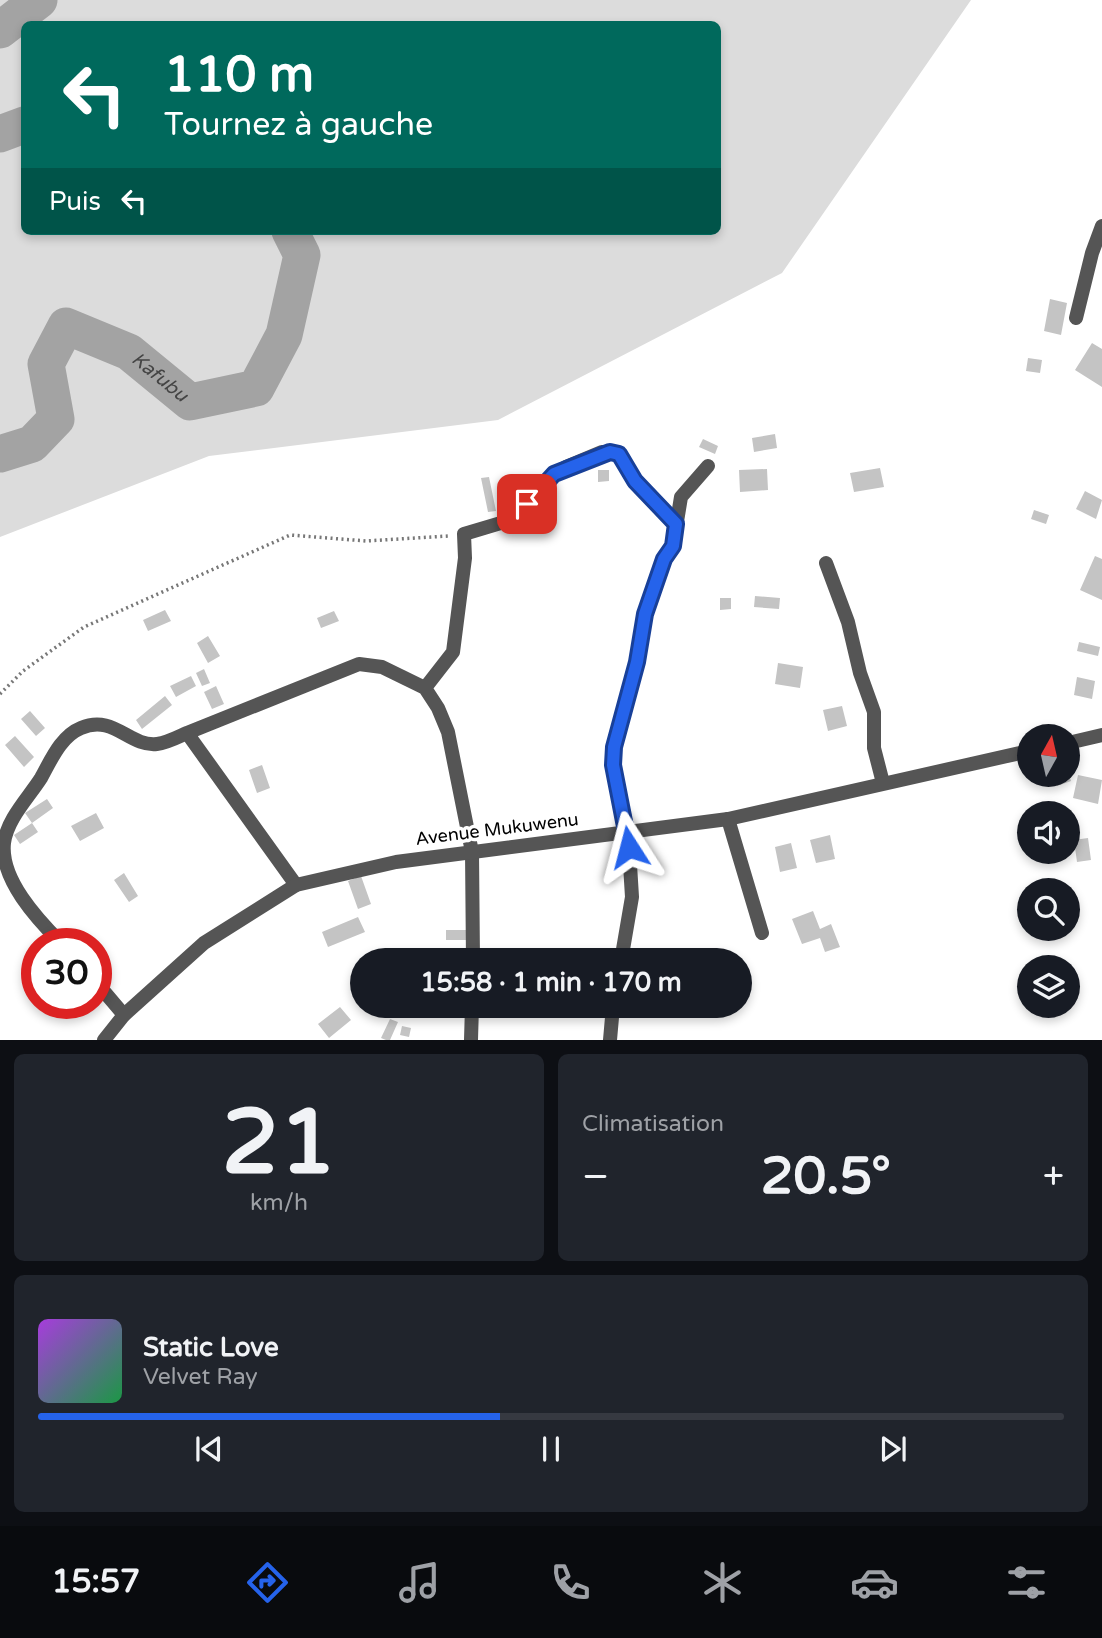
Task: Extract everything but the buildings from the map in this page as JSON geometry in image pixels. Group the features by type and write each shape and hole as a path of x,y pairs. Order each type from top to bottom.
{"street":[{"path":"1076,318 1091,253 1102,226"},
{"path":"425,688 453,652 463,585 464,534 514,519 554,474 610,452 619,454 635,481 676,524"},
{"path":"623,948 632,897 628,832 613,765 614,747 637,662 645,614 664,559 673,546 683,492 708,466"},
{"path":"826,563 848,622 860,673 874,712 874,748 883,783"},
{"path":"45,928 10,874 4,843 14,817 62,742 79,729 99,724 116,727 136,738 156,744 359,664 382,667 425,688 438,708 448,732 472,852 473,948"},
{"path":"187,733 296,885"},
{"path":"1080,740 1102,735"},
{"name":"Avenue Mukuwenu","path":"104,1040 124,1014 204,943 296,885 396,862 727,818 806,803 1017,754"},
{"path":"727,818 762,933"},
{"path":"112,1000 124,1014"},
{"path":"471,1040 472,1018"},
{"path":"610,1040 613,1018"}],"path":[{"path":"0,694 23,671 84,627 290,535 366,541 464,534"}],"shaded area":[{"path":"0,0 971,0 782,273 498,420 209,456 0,537"}],"waterway":[{"name":"Kafubu","path":"0,30 39,0"},
{"name":"Kafubu","path":"0,134 21,126"},
{"name":"Kafubu","path":"0,454 32,444 56,419 46,364 66,326 129,352 190,402 256,388 284,335 302,255 292,235"}],"route":[{"path":"527,504 554,474 602,452 610,452 619,454 635,481 676,524 673,546 664,559 645,614 628,702 614,747 613,765 629,847"}]}
